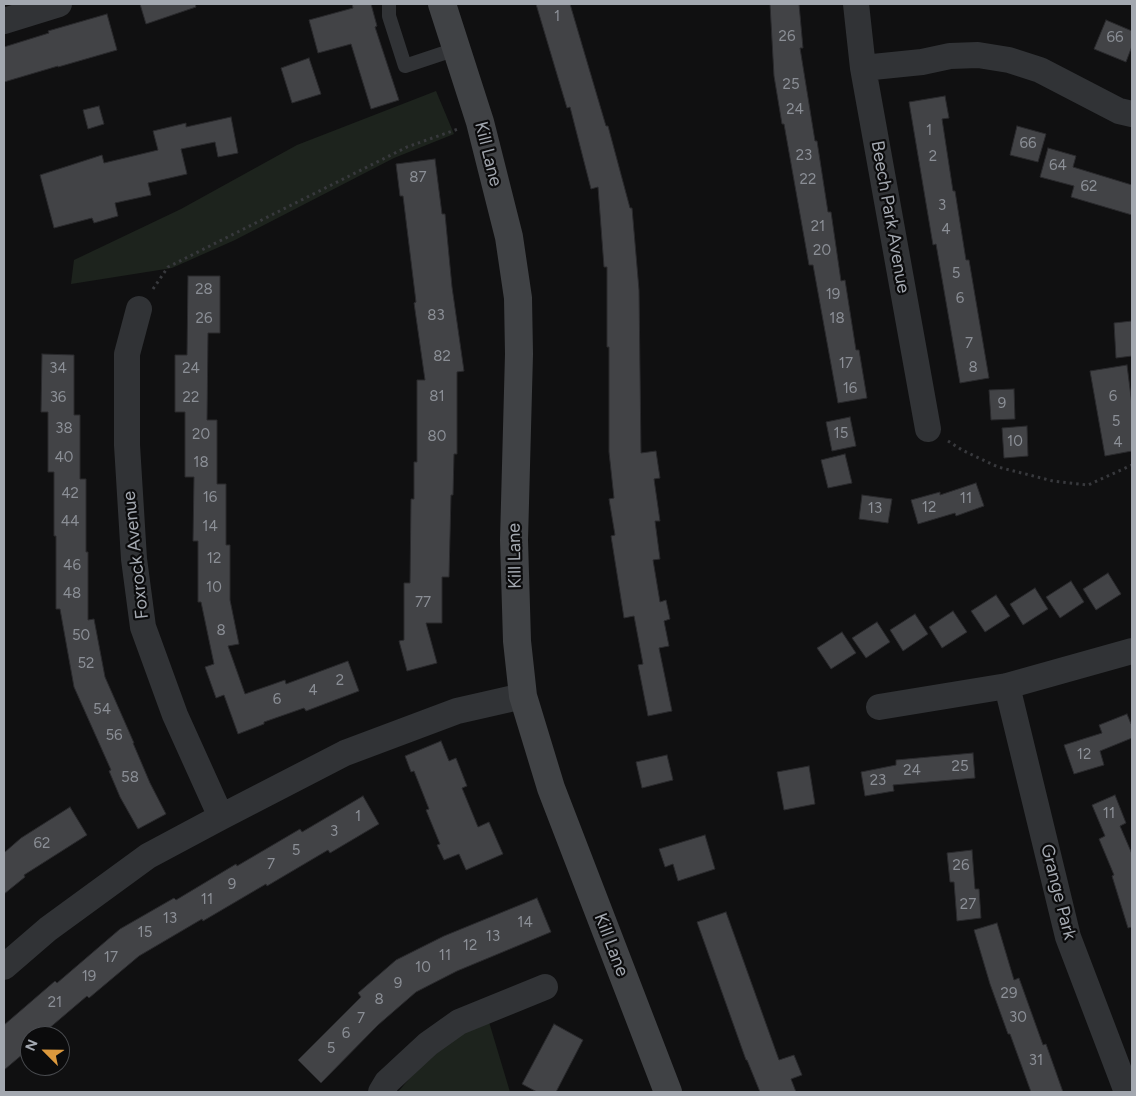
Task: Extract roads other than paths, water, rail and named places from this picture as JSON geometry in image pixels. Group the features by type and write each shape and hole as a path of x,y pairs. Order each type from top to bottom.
{"main road":[{"name":"Kill Lane","path":"442,4 480,122 509,238 518,298 520,354 514,540 517,641 523,696 551,788 668,1092"}],"street":[{"path":"4,21 59,4"},
{"name":"Beech Park Avenue","path":"856,4 863,68 928,429"},
{"path":"863,68 922,62 950,56 978,55 1009,60 1040,70 1119,110 1132,114"},
{"name":"Foxrock Avenue","path":"139,309 127,354 127,444 134,559 143,627 175,715 221,817"},
{"path":"879,707 1007,686 1132,651"},
{"name":"Grange Park","path":"1007,686 1068,937 1127,1092"},
{"path":"4,967 48,929 148,856 221,817 345,753 457,711 523,696"},
{"path":"381,1092 387,1082 428,1044 459,1022 545,987"}],"lane":[{"path":"389,4 389,16 406,66 456,49"}]}
